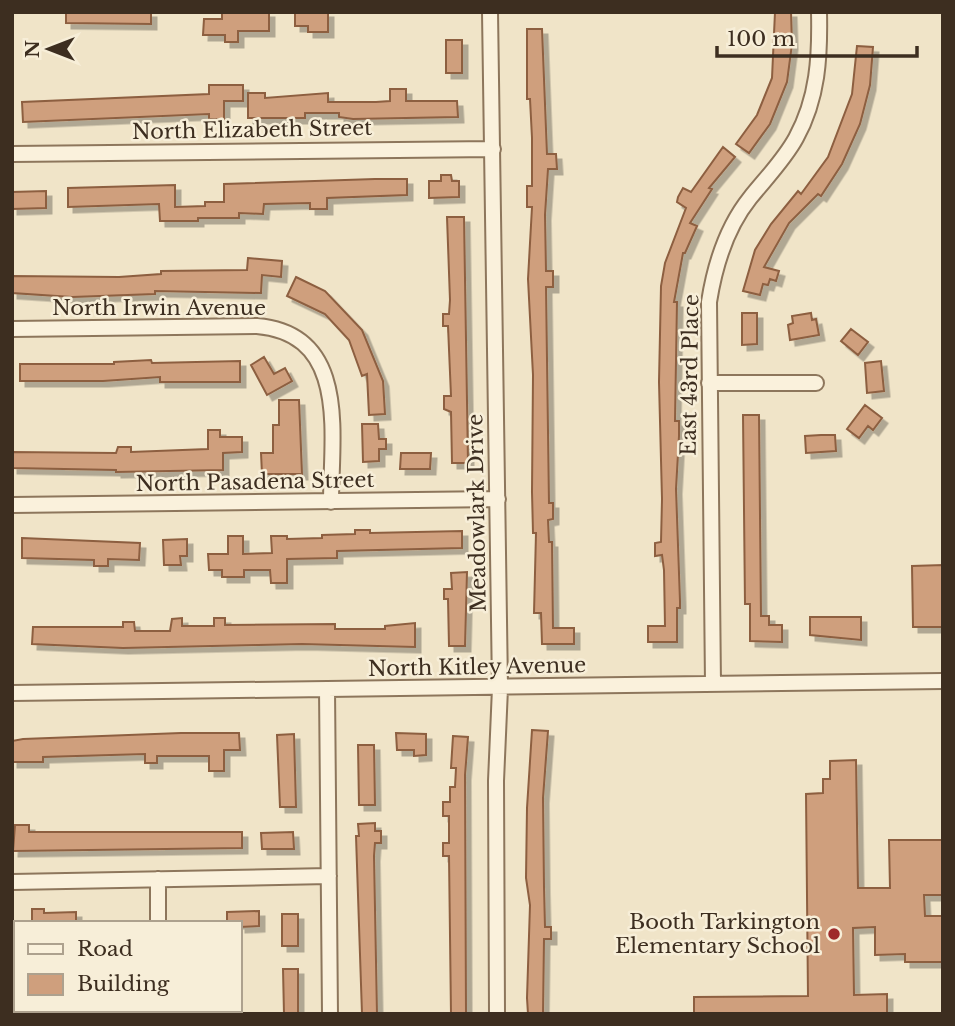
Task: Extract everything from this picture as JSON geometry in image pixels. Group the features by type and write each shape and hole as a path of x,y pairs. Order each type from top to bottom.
{"street":[{"name":"Meadowlark Drive","path":"491,12 500,688 496,781 497,1014"},
{"name":"East 43rd Place","path":"713,684 707,314 714,272 724,242 741,210 785,157 808,112 818,69 820,12"},
{"name":"North Elizabeth Street","path":"12,154 493,149"},
{"name":"North Irwin Avenue","path":"12,329 257,326 288,334 316,357 329,384 331,502"},
{"path":"709,383 816,383"},
{"name":"North Pasadena Street","path":"12,505 498,499"},
{"name":"North Kitley Avenue","path":"12,693 943,681"},
{"path":"327,690 330,1014"},
{"path":"12,881 328,876"},
{"path":"158,879 158,921"}],"building":[{"path":"66,12 151,12 151,24 66,23"},
{"path":"222,12 269,12 269,31 238,31 238,42 225,42 225,35 203,35 204,19 222,19"},
{"path":"295,12 328,12 328,32 308,32 308,26 295,26"},
{"path":"775,12 791,12 792,44 787,82 770,124 749,153 736,144 757,115 772,78"},
{"path":"527,29 542,29 547,154 556,154 557,169 548,169 545,215 546,271 553,271 553,287 546,287 549,503 553,503 553,519 548,520 549,542 552,542 553,628 574,628 574,644 542,644 541,613 534,613 536,533 533,533 533,375 528,279 532,207 527,207 527,186 532,186 532,138 530,99 527,99"},
{"path":"446,40 462,40 462,73 446,73"},
{"path":"857,46 873,47 870,85 860,124 842,164 821,196 818,194 789,223 764,267 779,271 776,281 770,279 768,285 763,284 760,295 743,291 755,250 771,224 798,191 801,194 828,157 852,94"},
{"path":"209,85 243,85 243,101 224,101 224,119 209,119 209,114 23,122 22,102 209,94"},
{"path":"390,89 406,89 406,101 457,101 458,117 353,119 339,117 339,113 305,113 305,118 248,118 248,93 265,93 265,98 328,93 328,102 376,102 390,101"},
{"path":"723,147 735,157 709,188 712,189 690,223 697,226 683,253 674,302 677,302 675,421 679,421 676,489 680,608 677,608 677,642 648,642 648,626 665,626 662,555 655,556 655,543 661,542 662,499 659,382 661,286 665,263 686,208 677,202 678,197 683,188 691,192"},
{"path":"441,175 451,175 452,181 459,181 459,197 429,198 429,181 441,181"},
{"path":"407,179 407,195 327,198 327,209 310,209 310,203 264,204 263,214 239,213 239,218 198,218 198,221 160,221 159,204 68,207 68,188 175,185 175,207 224,202 224,184"},
{"path":"46,191 46,208 12,209 12,192"},
{"path":"447,217 464,217 468,463 452,463 451,412 444,409 444,396 451,396 448,326 443,326 443,314 449,314 450,300"},
{"path":"248,258 282,261 281,277 262,275 261,293 155,291 155,294 72,297 12,293 12,276 119,277 161,274 161,271 247,270"},
{"path":"296,277 325,291 362,330 383,381 385,414 369,415 367,374 362,376 349,340 325,314 287,296"},
{"path":"742,313 757,313 757,344 742,345"},
{"path":"811,313 812,320 816,319 819,335 790,340 788,325 793,323 792,316"},
{"path":"851,329 868,342 858,355 841,341"},
{"path":"264,357 274,374 285,368 292,381 267,395 251,365"},
{"path":"151,360 152,363 240,361 240,382 160,382 160,377 103,381 20,381 20,364 114,364"},
{"path":"881,361 884,391 867,393 865,363"},
{"path":"279,400 299,400 302,474 262,474 261,453 273,453 273,425 279,425"},
{"path":"865,405 882,418 873,430 868,426 859,438 847,429"},
{"path":"743,415 759,415 761,616 769,616 769,625 782,625 782,642 750,641 750,604 745,604"},
{"path":"362,424 378,424 379,439 386,439 386,449 379,449 379,461 363,462"},
{"path":"208,430 220,430 220,437 242,437 242,452 223,453 223,470 116,472 12,468 12,452 116,453 118,447 131,447 131,452 208,449"},
{"path":"835,435 836,451 806,453 805,436"},
{"path":"401,453 431,453 430,469 400,469"},
{"path":"355,530 370,530 370,533 462,531 462,548 337,551 337,558 287,559 287,583 271,583 270,570 244,570 244,577 222,577 222,570 209,570 208,554 228,554 228,536 243,536 243,554 272,553 271,536 287,536 287,539 322,538 322,535 355,534"},
{"path":"22,538 140,543 139,560 108,559 108,566 94,566 94,560 22,558"},
{"path":"187,539 187,556 180,556 181,565 164,565 163,540"},
{"path":"943,565 943,627 913,627 912,566"},
{"path":"467,572 465,646 449,646 448,599 444,599 444,589 452,589 451,573"},
{"path":"810,617 861,617 861,640 810,635"},
{"path":"182,618 182,626 214,626 214,618 225,618 225,625 335,624 335,629 385,629 385,626 415,623 415,647 302,644 123,648 32,644 33,627 123,627 123,622 134,622 135,631 170,631 172,619"},
{"path":"532,730 548,731 543,798 544,887 545,927 551,927 551,939 544,939 543,1014 528,1014 527,998 530,905 526,878 527,808"},
{"path":"239,733 240,750 224,750 224,771 209,771 209,756 157,756 157,763 145,763 145,754 43,757 43,762 12,762 12,741 23,739"},
{"path":"396,733 426,734 426,755 414,756 414,750 397,750"},
{"path":"294,734 296,807 280,807 277,735"},
{"path":"453,736 468,737 465,775 466,1014 451,1014 449,856 443,856 443,843 449,843 449,816 443,816 443,802 450,802 450,787 455,787 456,768 451,768"},
{"path":"358,745 374,745 375,805 359,805"},
{"path":"856,760 858,888 890,888 889,840 943,840 943,895 924,895 925,916 943,916 943,962 905,962 905,954 875,955 875,927 853,928 854,995 887,994 887,1014 694,1014 694,997 808,996 806,794 823,793 823,779 830,779 830,761"},
{"path":"375,823 375,831 381,831 381,843 375,843 374,856 377,1014 362,1014 356,836 359,836 358,824"},
{"path":"15,825 29,825 29,832 242,832 242,848 13,851"},
{"path":"293,832 294,849 262,849 261,833"},
{"path":"32,909 44,909 44,913 76,912 76,921 32,921"},
{"path":"259,911 259,926 242,927 242,921 227,921 227,912"},
{"path":"282,914 298,914 298,946 282,946"},
{"path":"283,969 298,969 298,1014 284,1014"}],"place":[{"name":"Booth Tarkington Elementary School","path":"834,934"}]}
